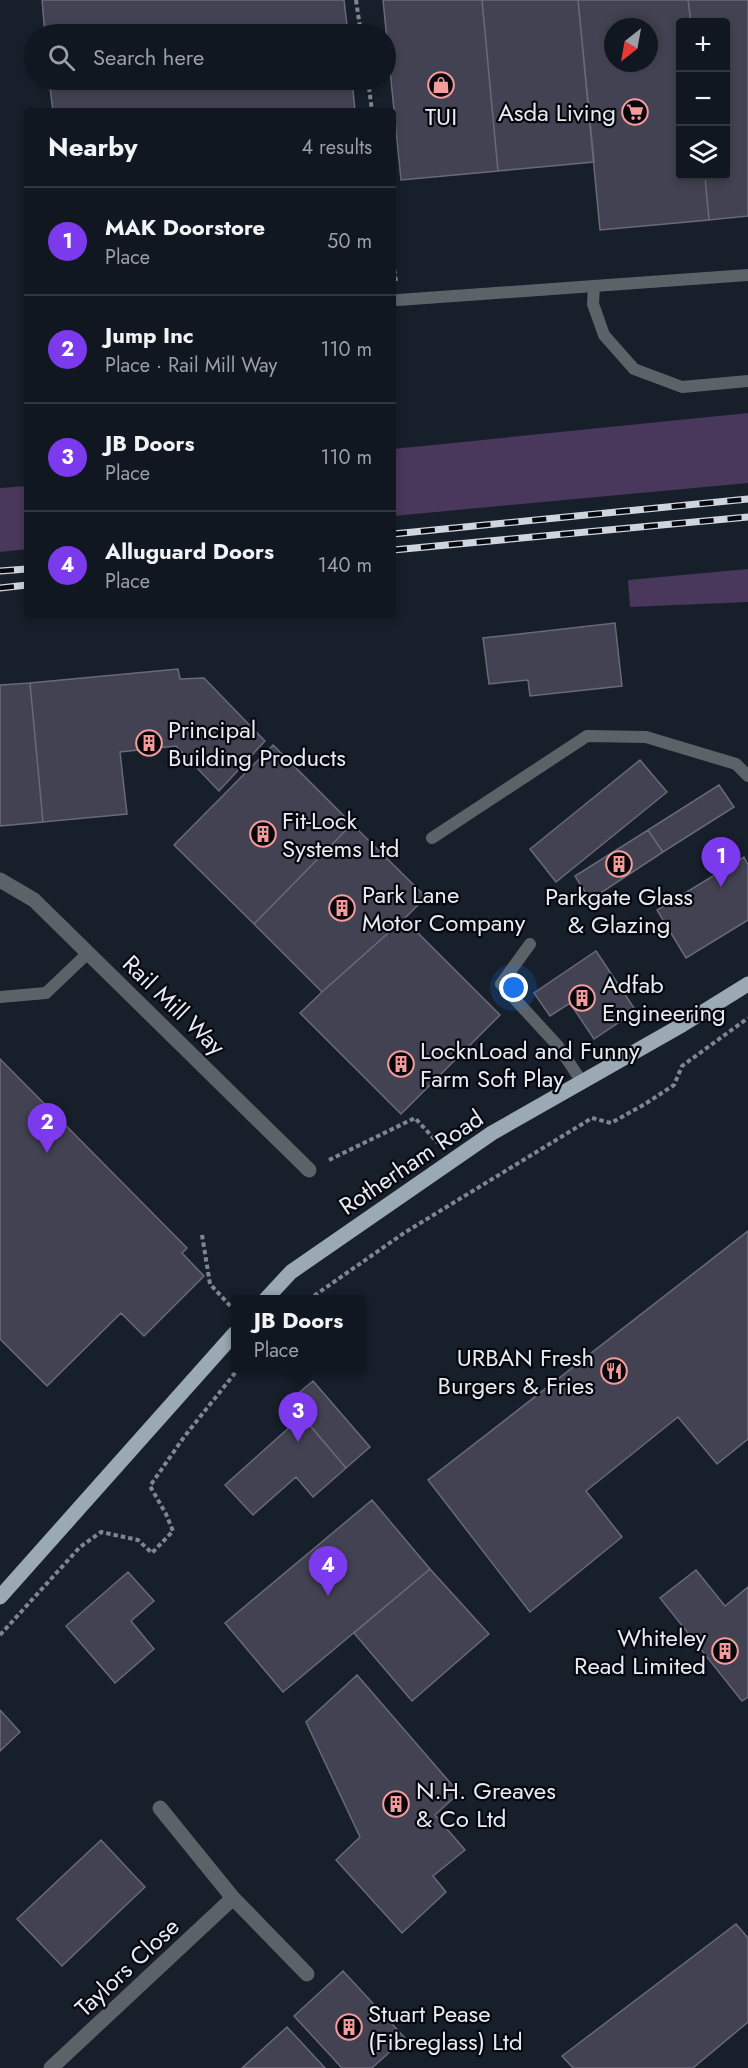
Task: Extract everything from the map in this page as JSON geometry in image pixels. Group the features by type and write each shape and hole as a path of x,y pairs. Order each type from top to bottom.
{"main road":[{"name":"Rotherham Road","path":"269,1295 291,1272 492,1133 682,1025 748,984"},
{"path":"0,1598 231,1337"}],"street":[{"name":"Rail Mill Way","path":"0,879 34,900 309,1170"},
{"path":"160,1808 233,1898 307,1974"},
{"name":"Taylors Close","path":"51,2068 233,1898"}],"lane":[{"path":"398,300 748,275"},
{"path":"594,286 593,304 604,335 634,369 682,387 748,381"},
{"path":"432,838 586,736 646,737 736,764 748,776"},
{"path":"530,944 501,984 558,1046 582,1082"},
{"path":"0,997 46,993 88,953"}],"path":[{"path":"356,0 360,24"},
{"path":"369,90 372,108"},
{"path":"314,1295 404,1233 592,1119 611,1123 645,1104 674,1084 682,1066 748,1018"},
{"path":"309,1170 415,1118 453,1160"},
{"path":"202,1235 210,1284 231,1306"},
{"path":"0,1635 80,1547 101,1533 138,1540 152,1553 173,1531 150,1486 184,1437 235,1373"}],"shaded area":[{"path":"748,413 748,483 396,516 396,449"},
{"path":"24,486 24,549 0,552 0,488"},
{"path":"748,569 748,602 630,607 628,580"}],"building":[{"path":"42,0 344,0 347,24 44,24"},
{"name":"TUI","path":"383,0 482,0 498,171 401,180 396,108 394,108 392,90 396,90 396,24 385,24"},
{"path":"482,0 578,0 594,162 498,171"},
{"name":"Asda Living","path":"578,0 688,0 690,18 676,18 676,180 705,180 709,220 600,230"},
{"path":"688,0 748,0 748,216 709,220 705,180 730,180 730,18 690,18"},
{"path":"50,90 353,90 355,108 53,108"},
{"path":"615,623 622,686 530,696 528,680 489,684 483,638"},
{"name":"Principal Building Products","path":"178,669 180,679 204,678 265,741 219,791 176,746 120,752 127,814 43,822 30,683"},
{"path":"30,683 43,822 0,826 0,685"},
{"name":"Fit-Lock Systems Ltd","path":"273,745 352,824 254,924 174,845"},
{"path":"640,760 667,792 556,882 530,849"},
{"path":"719,785 734,807 663,852 648,830"},
{"name":"Park Lane Motor Company","path":"352,824 426,897 322,992 254,924"},
{"name":"Parkgate Glass & Glazing","path":"648,830 663,852 590,900 575,876"},
{"path":"744,857 748,865 748,920 686,958 657,910"},
{"name":"LocknLoad and Funny Farm Soft Play","path":"404,919 500,1015 401,1114 300,1013"},
{"name":"Adfab Engineering","path":"596,951 636,1011 594,1039 570,1003 550,1016 534,993"},
{"path":"0,1059 187,1248 182,1253 204,1276 144,1336 121,1313 47,1386 0,1339"},
{"path":"748,1231 748,1439 717,1464 678,1417 586,1491 622,1537 530,1612 428,1480"},
{"path":"313,1381 370,1447 346,1468 289,1401"},
{"path":"302,1416 346,1468 313,1497 296,1477 253,1515 225,1485"},
{"path":"372,1500 430,1569 283,1692 225,1623"},
{"path":"430,1569 489,1634 412,1701 354,1633"},
{"name":"Whiteley Read Limited","path":"696,1570 725,1606 748,1587 748,1697 742,1701 660,1598"},
{"path":"128,1572 154,1601 131,1621 154,1649 115,1683 66,1626"},
{"name":"N.H. Greaves & Co Ltd","path":"357,1675 459,1793 435,1815 465,1850 433,1876 446,1892 402,1933 336,1860 360,1837 306,1722"},
{"path":"0,1710 20,1732 0,1751"},
{"path":"101,1840 145,1887 62,1966 17,1919"},
{"path":"736,1924 748,1938 748,2022 693,2068 573,2068 562,2056"},
{"name":"Stuart Pease (Fibreglass) Ltd","path":"343,1971 405,2038 372,2068 342,2068 294,2016"},
{"name":"Stuart Pease (Fibreglass) Ltd","path":"287,2027 325,2068 242,2068"}],"railway":[{"path":"396,534 748,499"},
{"path":"396,550 748,517"},
{"path":"0,571 24,569"},
{"path":"0,588 24,585"}],"place":[{"name":"TUI","path":"441,85"},
{"name":"Asda Living","path":"635,112"},
{"name":"Principal Building Products","path":"149,743"},
{"name":"Fit-Lock Systems Ltd","path":"263,834"},
{"name":"Parkgate Glass & Glazing","path":"619,864"},
{"name":"MAK Doorstore","path":"721,887"},
{"name":"Park Lane Motor Company","path":"342,908"},
{"name":"Adfab Engineering","path":"582,998"},
{"name":"LocknLoad and Funny Farm Soft Play","path":"401,1064"},
{"name":"Jump Inc","path":"47,1153"},
{"name":"URBAN Fresh Burgers & Fries","path":"614,1371"},
{"name":"JB Doors","path":"298,1442"},
{"name":"Alluguard Doors","path":"328,1596"},
{"name":"Whiteley Read Limited","path":"725,1651"},
{"name":"N.H. Greaves & Co Ltd","path":"396,1804"},
{"name":"Stuart Pease (Fibreglass) Ltd","path":"349,2027"}]}
